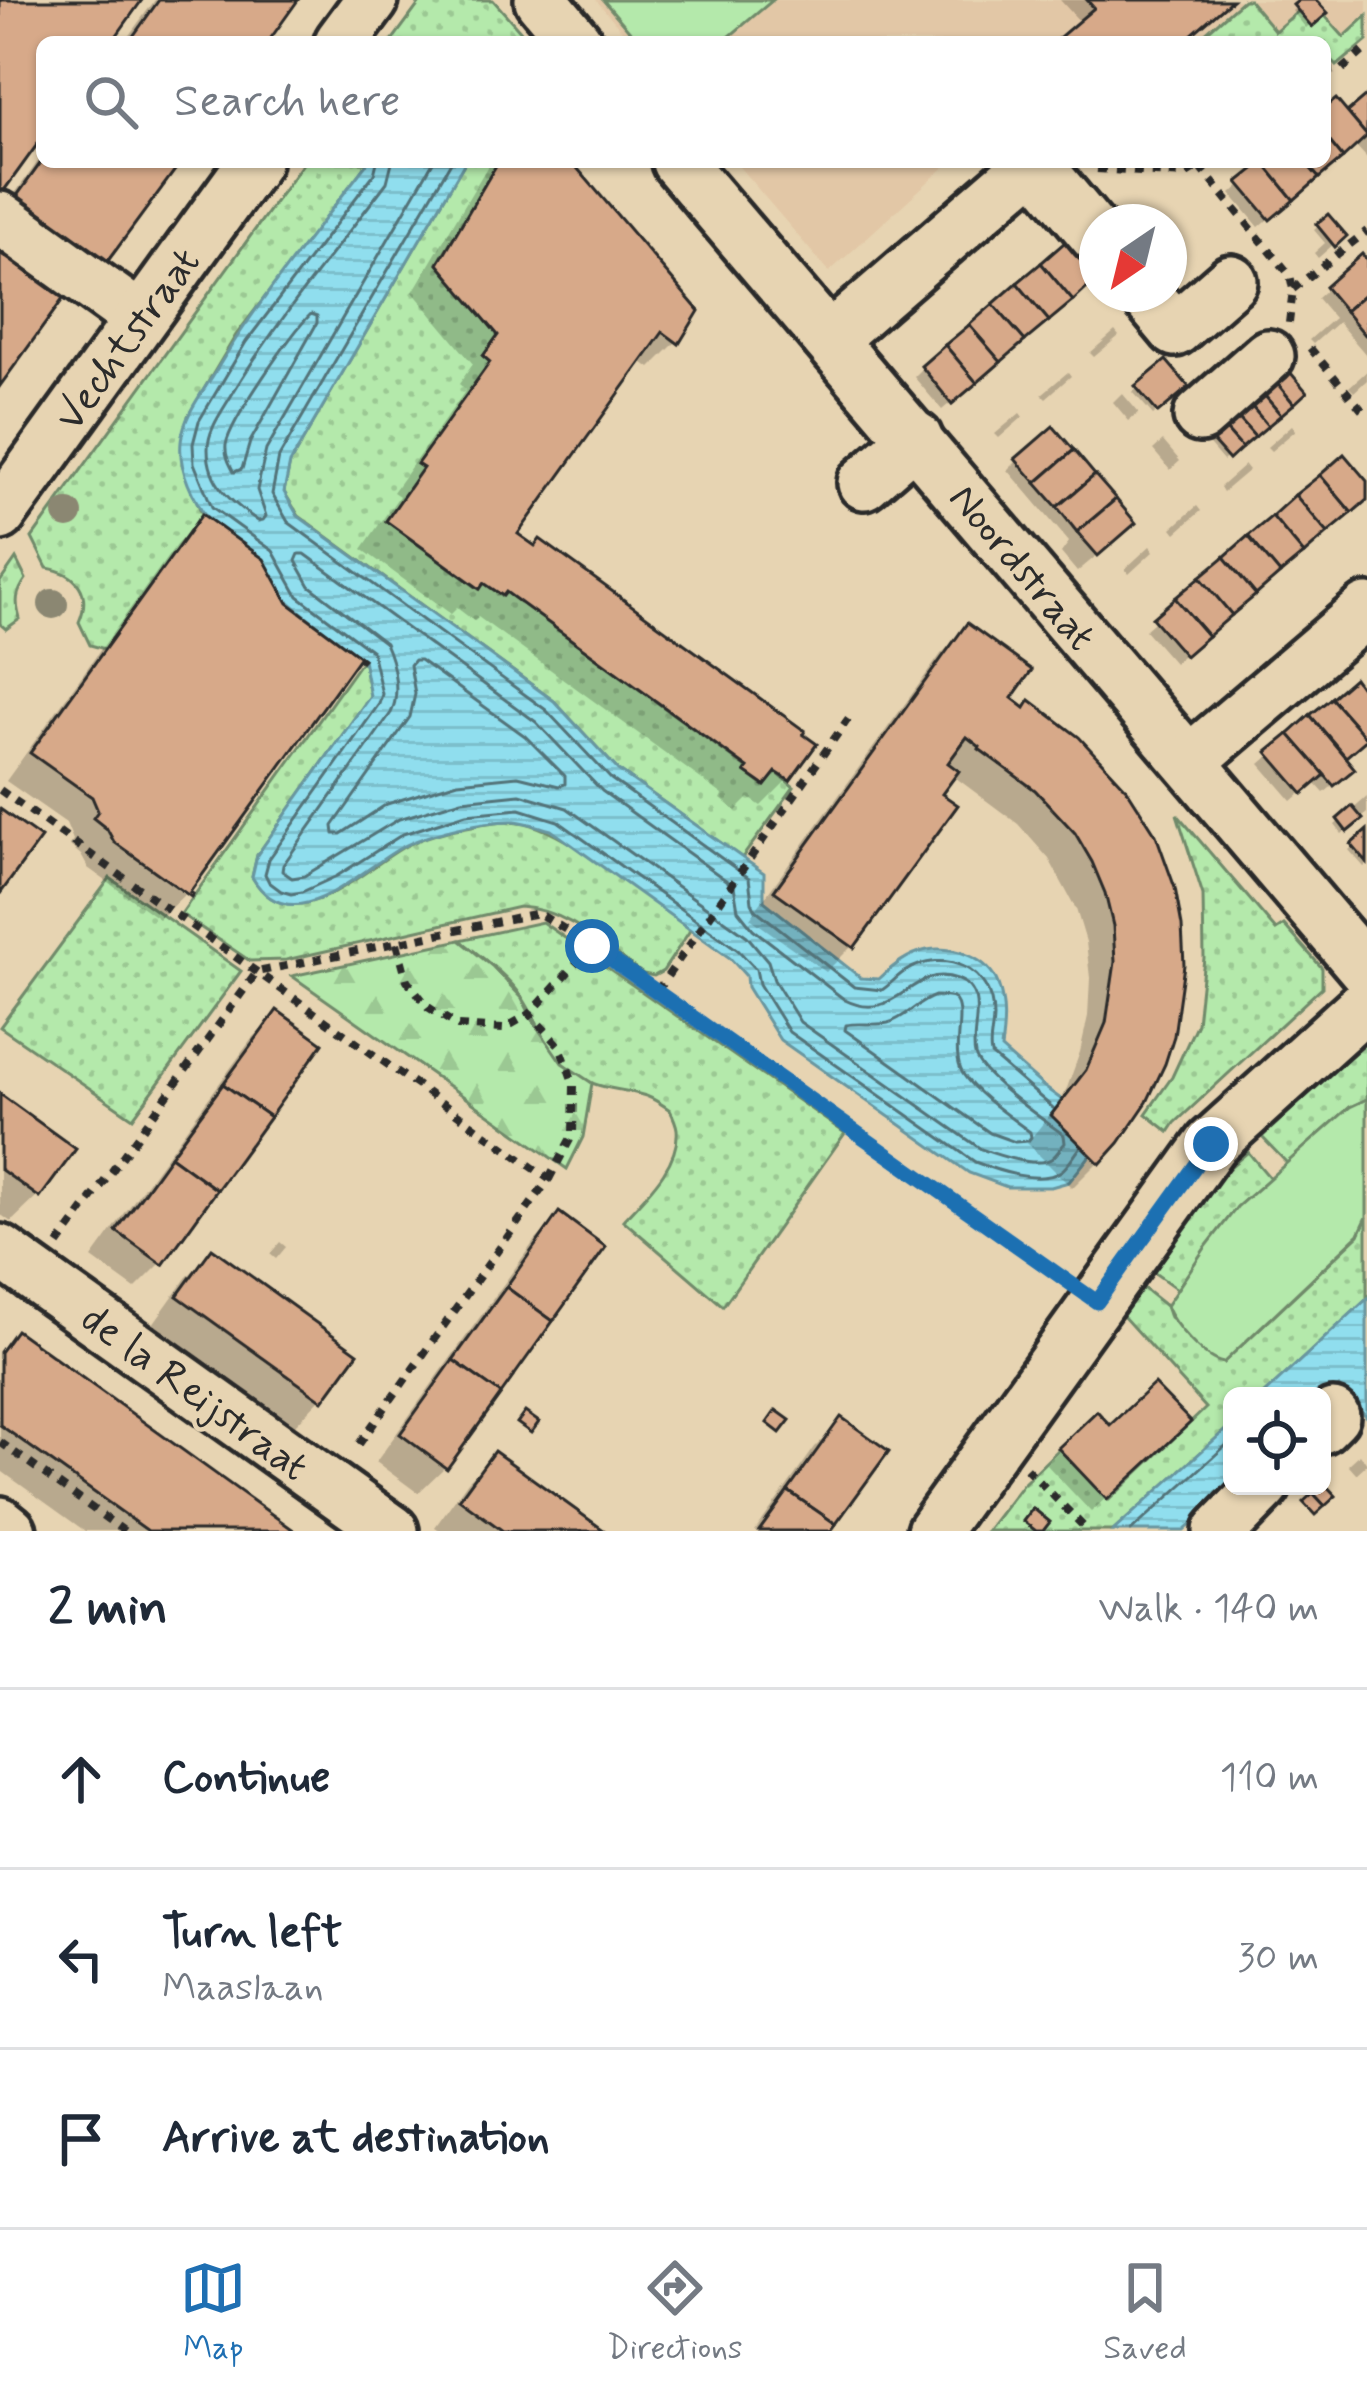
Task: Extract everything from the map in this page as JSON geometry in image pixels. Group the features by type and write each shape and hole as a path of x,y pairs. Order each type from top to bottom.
{"street":[{"path":"345,36 372,0"},
{"path":"541,0 571,36"},
{"name":"Vechtstraat","path":"0,514 250,168"},
{"name":"Noordstraat","path":"683,168 1367,971"},
{"path":"830,339 1027,168"},
{"path":"1039,168 1079,216"},
{"path":"0,218 140,318"},
{"path":"1187,300 1231,280"},
{"path":"1160,312 1214,404 1268,356"},
{"path":"864,483 916,438"},
{"path":"1190,761 1367,610"},
{"path":"933,1531 1211,1144 1367,1003"},
{"name":"de la Reijstraat","path":"10,1261 353,1513"},
{"path":"1220,1531 1255,1495"},
{"path":"0,1523 10,1531"}],"path":[{"path":"1331,71 1342,70 1367,48"},
{"path":"1062,196 1094,169 1185,175 1198,168"},
{"path":"1205,168 1290,275 1288,322 1367,416"},
{"path":"1293,289 1367,231"},
{"path":"657,991 848,719"},
{"path":"0,790 549,1179"},
{"path":"10,1261 257,972 538,913 657,991 1097,1302"},
{"path":"397,943 406,980 428,1006 458,1025 503,1029 530,1014 592,946"},
{"path":"353,1513 573,1134 574,1085 560,1046 530,1014"},
{"path":"999,1440 1088,1531"},
{"path":"0,1442 124,1531"}],"shaded area":[{"path":"596,0 1367,0 1367,30 1351,46 1331,54 1331,36 627,36"},
{"path":"740,168 943,168 829,272"}],"green space":[{"path":"422,0 493,0 525,36 395,36"},
{"path":"603,0 773,0 730,36 634,36"},
{"path":"1243,0 1249,0 1275,31 1311,0 1344,37 1367,16 1367,41 1337,66 1331,60 1331,36 1202,36"},
{"path":"300,168 363,168 236,335 188,416 182,464 202,514 105,649 90,645 79,622 84,602 79,586 66,574 47,568 32,538"},
{"path":"462,168 494,168 438,263 498,335 483,356 490,362 418,463 423,468 386,521 479,589 484,583 502,596 506,592 747,768 745,772 764,786 776,772 794,787 742,858 618,770 554,701 299,516 284,492 290,463"},
{"path":"16,559 26,579 17,598 20,619 6,629 0,624 0,582"},
{"path":"363,659 370,696 257,855 252,877 268,896 286,904 326,897 418,840 464,827 519,822 582,851 691,929 663,971 654,976 643,974 600,941 537,909 519,907 286,960 250,961 181,914"},
{"path":"1177,814 1276,930 1284,925 1322,968 1322,987 1169,1132 1146,1114 1172,1077 1197,1023 1204,958 1203,895"},
{"path":"110,878 241,971 133,1118 0,1027"},
{"path":"542,922 845,1133 723,1306 623,1220 673,1155 677,1129 670,1110 646,1096 588,1081 568,1068 516,989 460,940"},
{"path":"460,940 522,998 562,1063 592,1083 583,1137 567,1169 292,976"},
{"path":"1367,1044 1367,1099 1350,1107 1287,1163 1262,1137"},
{"path":"1367,1099 1367,1217 1359,1234 1223,1363 1215,1360 1190,1340 1166,1306 1237,1207 1350,1107"},
{"path":"1248,1152 1270,1178 1237,1207 1177,1289 1153,1272 1226,1170"},
{"path":"1367,1217 1367,1299 1272,1387 1223,1387 1223,1432 1113,1531 987,1531 1022,1485 1059,1449 1109,1500 1206,1408 1122,1315 1142,1287 1223,1363 1359,1235"}],"water":[{"path":"363,168 462,168 290,463 284,492 298,516 554,701 618,770 764,873 764,901 861,978 879,979 901,961 927,950 948,950 978,960 998,984 1001,1049 1095,1124 1099,1138 1069,1182 1007,1187 969,1173 780,1040 747,987 746,976 730,958 551,830 515,821 443,832 404,846 326,896 286,904 268,896 252,877 257,855 370,696 363,659 278,593 220,535 184,473 181,442 197,400 287,267"},
{"path":"1367,1299 1367,1417 1339,1387 1331,1394 1331,1387 1272,1387"},
{"path":"1223,1432 1223,1494 1184,1531 1113,1531"}],"building":[{"path":"0,0 142,0 116,36 36,36 36,146 0,196"},
{"path":"159,0 298,0 272,36 133,36"},
{"path":"1087,0 1232,0 1190,36 1061,36 1094,8"},
{"path":"1299,0 1316,0 1328,13 1312,27 1293,5"},
{"path":"1367,95 1367,136 1347,112"},
{"path":"1336,99 1367,136 1343,158 1331,143 1331,103"},
{"path":"1331,143 1343,158 1331,168"},
{"path":"37,168 177,168 102,269 11,204"},
{"path":"494,168 577,168 699,311 679,344 663,332 518,534 535,546 540,539 805,731 817,744 790,781 776,772 765,786 745,772 748,768 506,592 503,596 484,583 480,589 386,521 423,468 417,464 490,362 483,356 498,335 438,264"},
{"path":"1256,168 1268,168 1294,200 1270,220 1238,182"},
{"path":"1268,168 1310,168 1319,178 1294,200"},
{"path":"1310,168 1331,168 1319,178"},
{"path":"1328,214 1347,236 1335,247 1316,224"},
{"path":"1065,242 1079,258 1079,296 1073,301 1041,263"},
{"path":"0,247 66,295 0,386"},
{"path":"1362,254 1367,260 1367,292 1345,311 1325,287"},
{"path":"1041,263 1073,301 1049,321 1017,283"},
{"path":"1017,283 1049,321 1025,341 993,304"},
{"path":"1367,292 1367,334 1365,335 1345,311"},
{"path":"993,304 1025,341 1001,362 969,325"},
{"path":"969,325 1001,362 977,383 945,345"},
{"path":"945,345 977,383 952,404 921,366"},
{"path":"1166,360 1189,387 1158,413 1135,386"},
{"path":"1285,366 1307,392 1294,404 1272,377"},
{"path":"1272,377 1294,404 1281,415 1259,389"},
{"path":"1259,389 1281,415 1268,426 1246,400"},
{"path":"1246,400 1268,426 1255,437 1232,411"},
{"path":"1232,411 1255,437 1242,448 1219,422"},
{"path":"1219,422 1242,448 1229,460 1206,434"},
{"path":"1053,426 1074,450 1036,483 1015,459"},
{"path":"1074,450 1095,475 1057,507 1036,483"},
{"path":"1344,454 1367,481 1367,500 1352,513 1320,475"},
{"path":"1095,475 1116,499 1077,532 1057,507"},
{"path":"1320,475 1352,513 1328,533 1295,495"},
{"path":"1295,495 1328,533 1304,554 1272,516"},
{"path":"1116,499 1136,523 1098,556 1077,532"},
{"path":"202,514 264,559 288,603 363,659 358,659 190,892 191,897 114,842 93,818 98,811 92,797 30,753"},
{"path":"1272,516 1304,554 1280,574 1248,536"},
{"path":"1248,536 1280,574 1256,595 1224,557"},
{"path":"1224,557 1256,595 1232,615 1200,577"},
{"path":"1200,577 1232,615 1208,636 1175,598"},
{"path":"1175,598 1208,636 1185,656 1152,618"},
{"path":"967,623 1032,670 1012,698 1025,708 1030,700 1079,737 1126,788 1156,835 1175,888 1184,965 1174,1036 1147,1102 1100,1164 1051,1115 1086,1070 1106,1023 1115,962 1113,926 1092,862 1075,833 1035,790 967,737 948,763 959,771 942,794 958,805 854,948 774,891"},
{"path":"1354,678 1367,696 1367,739 1331,698"},
{"path":"1331,698 1367,739 1346,757 1310,715"},
{"path":"1310,715 1355,769 1334,786 1289,734"},
{"path":"1289,734 1325,775 1303,794 1267,752"},
{"path":"1352,806 1363,819 1347,832 1337,819"},
{"path":"0,809 41,838 0,894"},
{"path":"1367,830 1367,863 1351,844"},
{"path":"277,1010 323,1043 270,1117 223,1084"},
{"path":"223,1084 270,1117 217,1190 170,1156"},
{"path":"0,1094 76,1149 40,1198 0,1169"},
{"path":"170,1156 217,1190 163,1265 116,1231"},
{"path":"559,1212 606,1247 553,1321 506,1287"},
{"path":"212,1248 358,1353 323,1401 177,1296"},
{"path":"506,1287 553,1321 501,1394 453,1360"},
{"path":"16,1330 295,1531 148,1531 0,1425 0,1352"},
{"path":"453,1360 501,1394 447,1469 400,1434"},
{"path":"1154,1384 1191,1422 1107,1500 1058,1448 1097,1411 1110,1425"},
{"path":"776,1410 790,1420 780,1433 767,1423"},
{"path":"525,1412 539,1422 531,1433 517,1423"},
{"path":"841,1417 889,1451 836,1524 788,1491"},
{"path":"494,1451 605,1531 503,1531 459,1499"},
{"path":"788,1491 836,1524 831,1531 759,1531"},
{"path":"1331,1491 1336,1496 1325,1506 1315,1495 1331,1495"},
{"path":"1315,1495 1325,1506 1315,1515 1303,1502"},
{"path":"1033,1508 1050,1522 1043,1531 1023,1521"}],"route":[{"path":"592,946 1097,1302 1211,1144"}]}
